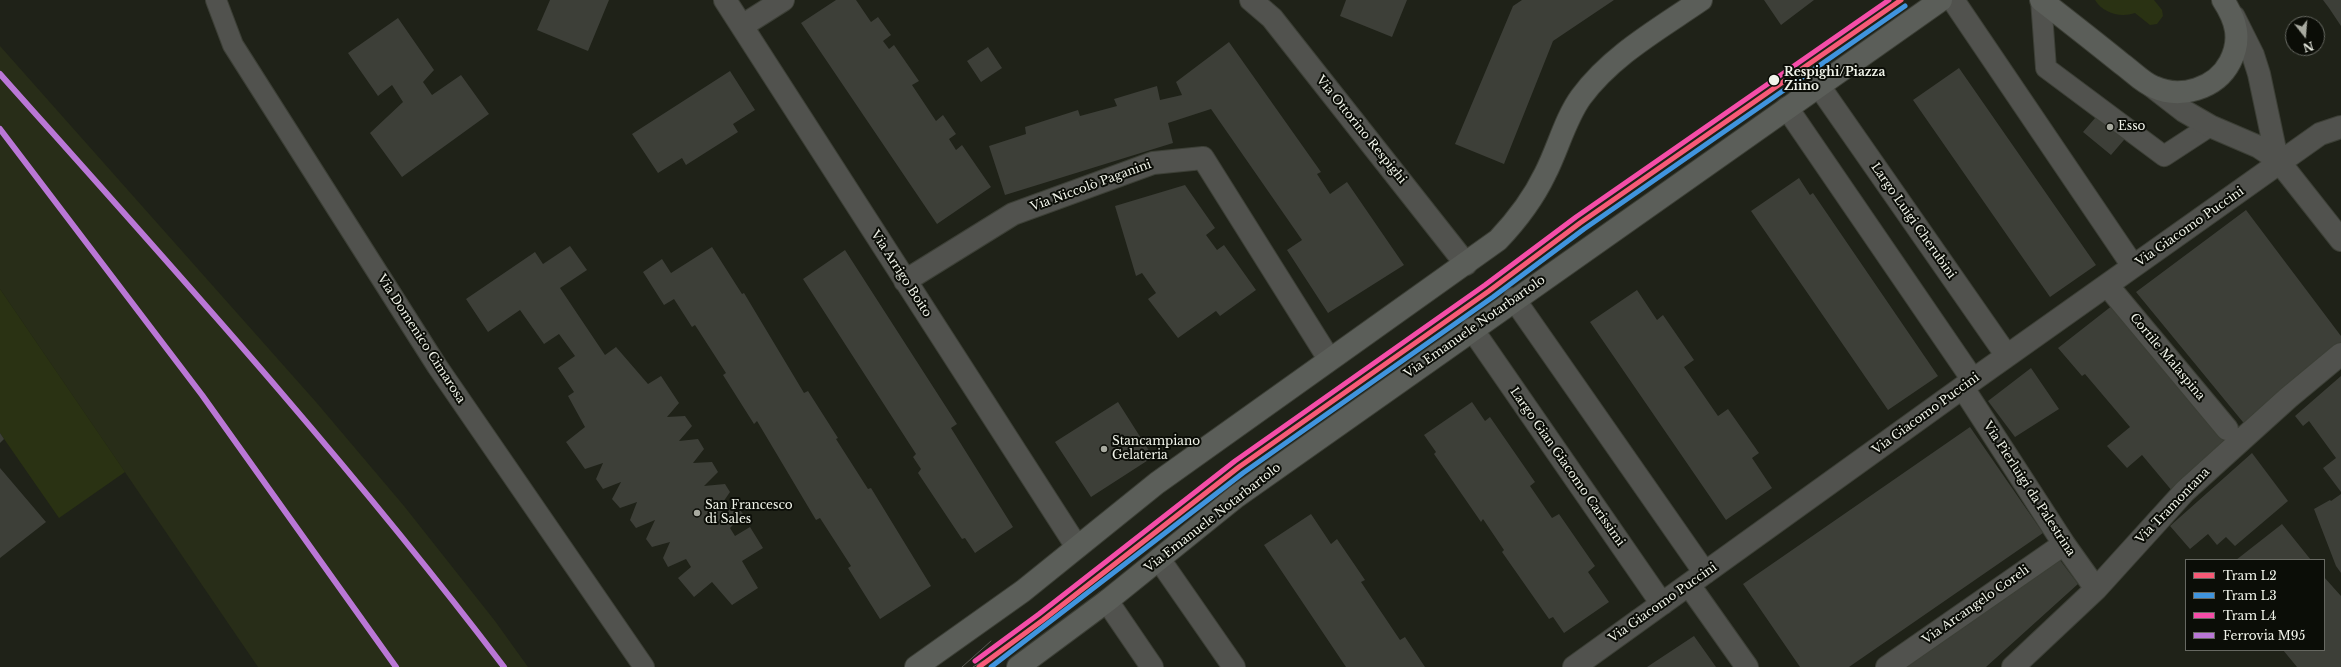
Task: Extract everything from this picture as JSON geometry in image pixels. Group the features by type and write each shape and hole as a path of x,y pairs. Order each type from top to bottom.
{"street":[{"name":"Via Arrigo Boito","path":"725,0 1077,547"},
{"path":"742,26 783,0"},
{"name":"Via Ottorino Respighi","path":"1252,0 1272,18 1466,264"},
{"path":"916,667 1017,595 1151,488 1329,359 1498,240 1522,214 1545,174 1580,98 1604,69 1701,0"},
{"name":"Via Emanuele Notarbartolo","path":"1018,667 1107,601 1236,497 1514,299 1941,0"},
{"path":"1953,0 2133,266"},
{"path":"2041,0 2184,111 2210,126 2259,146 2279,161 2341,240"},
{"path":"2153,87 2180,93 2196,90 2213,81 2227,68 2235,52 2228,9"},
{"path":"2228,9 2253,55 2259,74 2279,161"},
{"name":"Largo Luigi Cherubini","path":"1819,86 2007,356"},
{"path":"1787,108 1968,384"},
{"name":"Via Giacomo Puccini","path":"1574,667 2279,161 2320,134 2341,126"},
{"name":"Via Niccolò Paganini","path":"905,281 1013,214 1153,163 1204,158 1329,359"},
{"name":"Cortile Malaspina","path":"2108,285 2227,429"},
{"path":"1514,299 1697,579 1747,667"},
{"name":"Largo Gian Giacomo Carissimi","path":"1472,329 1662,604"},
{"name":"Via Tramontana","path":"2013,667 2096,589 2185,491 2288,398 2341,354"},
{"name":"Via Pierluigi da Palestrina","path":"1968,384 2064,544 2096,589"},
{"name":"Via Arcangelo Coreli","path":"1887,667 2064,544"},
{"path":"1159,559 1234,667"},
{"path":"1107,601 1152,667"}],"lane":[{"name":"Via Domenico Cimarosa","path":"216,0 233,45 432,360 644,667"},
{"path":"2041,0 2046,68 2151,147 2164,156 2210,126"}],"shaded area":[{"path":"2095,0 2154,0 2162,10 2163,16 2157,24 2150,25 2135,13 2118,15 2107,11"},
{"path":"0,46 316,402 404,506 495,621 528,667 258,667 0,289"},
{"path":"0,289 125,472 59,518 0,433"}],"building":[{"path":"550,0 609,0 588,51 537,30"},
{"path":"836,0 856,0 871,22 878,17 891,35 883,41 889,49 894,45 919,81 912,85 936,121 943,115 956,134 949,139 956,150 962,145 991,187 937,224 801,23"},
{"path":"1346,0 1407,0 1392,37 1340,16"},
{"path":"1522,0 1614,0 1553,41 1504,164 1455,144 1513,6"},
{"path":"1764,0 1814,0 1781,25"},
{"path":"2323,0 2341,0 2341,26 2329,8"},
{"path":"398,18 434,70 423,82 432,95 461,75 489,114 402,177 370,133 403,102 392,85 378,96 348,53"},
{"path":"1229,42 1321,172 1317,174 1330,194 1347,182 1404,265 1328,313 1287,250 1302,240 1211,109 1168,123 1173,143 1005,195 989,146 1026,134 1025,127 1078,110 1080,116 1117,106 1114,99 1157,86 1160,100 1182,95 1176,82"},
{"path":"988,47 1002,68 981,82 967,61"},
{"path":"1959,68 2096,265 2050,297 1913,100"},
{"path":"730,71 755,110 733,124 738,132 686,165 682,158 658,173 632,134"},
{"path":"2108,103 2136,126 2111,155 2083,132"},
{"path":"1799,178 1810,195 1813,193 1938,376 1888,410 1751,211"},
{"path":"1185,185 1215,228 1206,235 1217,250 1224,245 1256,290 1220,316 1216,311 1178,338 1148,299 1156,293 1142,273 1136,276 1115,206"},
{"path":"2246,210 2341,336 2341,342 2247,427 2136,292"},
{"path":"570,246 587,270 560,288 605,355 616,347 648,384 661,376 679,403 667,417 685,416 692,426 679,441 698,439 704,449 693,463 712,462 718,472 704,486 725,484 730,492 719,508 737,506 743,514 730,528 735,536 750,527 763,548 742,561 758,588 732,605 712,582 694,597 678,578 691,567 686,559 668,567 663,558 670,542 652,547 646,539 655,520 636,528 630,520 637,502 620,508 612,499 621,482 603,489 596,479 603,463 585,469 566,442 585,427 568,396 574,392 558,368 575,356 559,334 544,344 520,310 488,332 466,299 535,252 543,264"},
{"path":"712,247 742,294 744,293 804,393 808,391 868,489 871,488 931,586 880,619 848,568 851,566 820,518 816,520 757,421 754,424 723,375 726,373 695,325 692,327 674,299 664,305 643,272 662,259 671,273"},
{"path":"845,250 957,424 951,428 1013,527 975,553 965,538 962,539 918,473 921,469 913,457 916,454 803,279"},
{"path":"1637,290 1657,320 1663,315 1694,360 1684,367 1718,416 1728,409 1759,453 1752,458 1772,488 1726,520 1590,322"},
{"path":"2113,305 2229,444 2173,492 2142,455 2127,468 2107,446 2130,427 2085,374 2082,376 2058,348"},
{"path":"2031,368 2059,409 2015,437 1988,401"},
{"path":"2341,376 2341,492 2323,468 2336,458 2309,421 2303,426 2295,416"},
{"name":"Stancampiano Gelateria","path":"1118,402 1153,457 1091,497 1055,442"},
{"path":"1472,402 1485,421 1490,417 1535,482 1530,486 1552,518 1559,514 1595,566 1588,572 1609,602 1564,633 1553,617 1549,619 1502,552 1504,550 1483,519 1481,522 1434,454 1436,452 1424,435"},
{"path":"1970,427 2043,533 1849,667 1800,667 1743,584"},
{"path":"0,433 4,439 0,443"},
{"path":"2252,453 2288,501 2235,546 2226,537 2217,545 2208,534 2190,549 2170,526"},
{"path":"0,468 46,522 0,558"},
{"path":"2341,494 2341,573 2336,566 2314,509 2330,500 2331,501"},
{"path":"1311,514 1331,544 1337,539 1365,580 1361,582 1400,640 1405,637 1425,667 1346,667 1264,545"},
{"path":"2282,524 2310,559 2237,559"},
{"path":"2060,560 2078,584 1986,667 1906,667"},
{"path":"2325,578 2341,596 2341,667 2297,667 2284,651 2325,651"},
{"path":"1694,636 1716,667 1647,667"}],"tram line":[{"name":"L4","path":"975,661 1039,614 1235,461 1485,285 1576,217 1889,0"},
{"name":"L2","path":"979,667 1043,620 1239,467 1489,291 1580,223 1901,0"},
{"name":"L3","path":"991,667 1243,473 1493,297 1584,229 1905,6"},
{"path":"962,667 991,641"},
{"path":"973,667 999,652"}],"rail line":[{"name":"M95","path":"0,74 194,292 321,440 383,514 504,667"},
{"name":"M95","path":"0,129 202,395 396,667"}],"place":[{"name":"Respighi/Piazza Ziino","path":"1774,80"},
{"name":"Esso","path":"2110,127"},
{"name":"Stancampiano Gelateria","path":"1104,449"},
{"name":"San Francesco di Sales","path":"697,513"}]}
